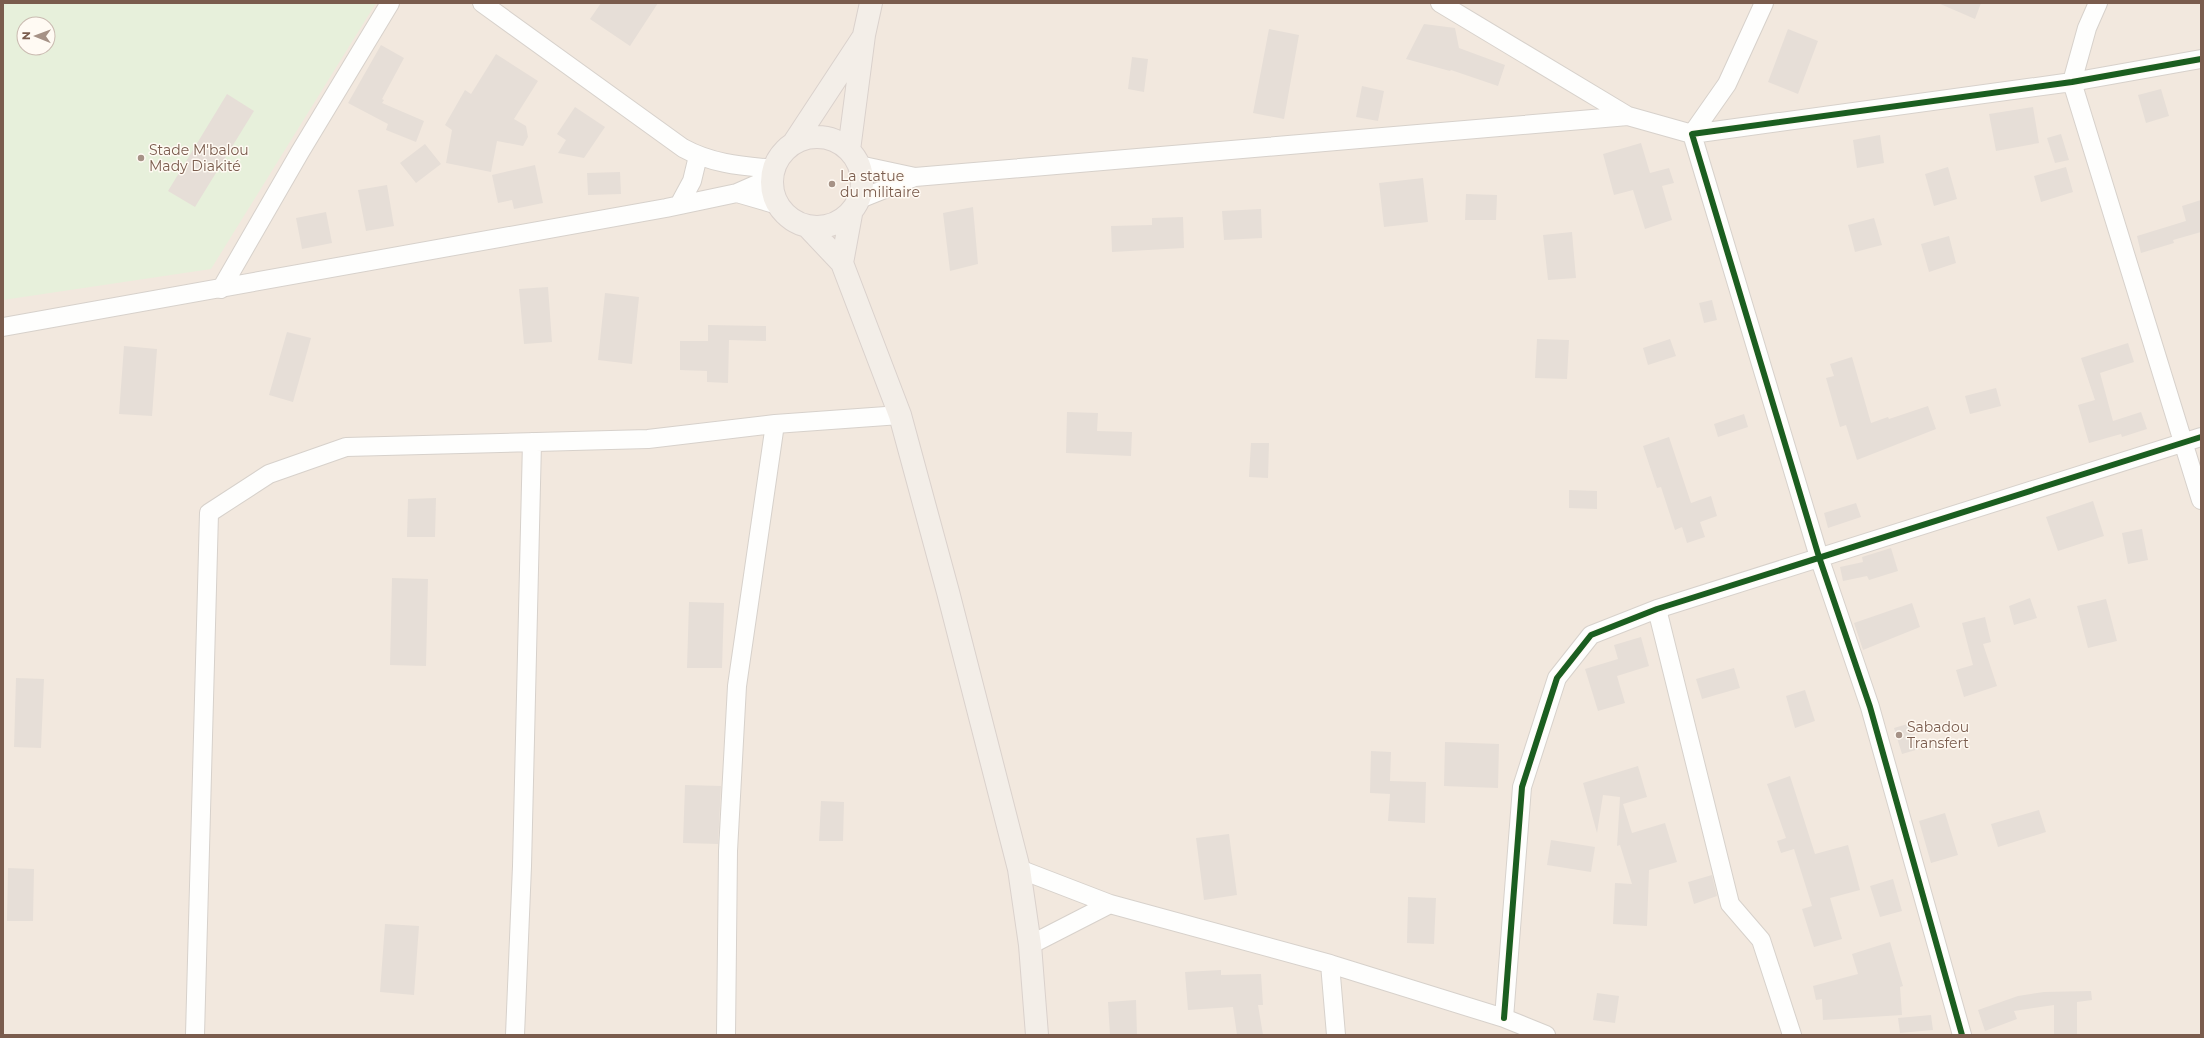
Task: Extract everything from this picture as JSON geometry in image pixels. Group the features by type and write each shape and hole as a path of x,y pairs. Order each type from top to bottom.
{"main road":[{"path":"842,263 855,206 863,182 854,157 864,35 871,3"},
{"path":"855,206 838,223 823,228 808,227 796,222 786,215 778,205 773,191 773,173 785,151 793,144 864,35"},
{"path":"793,144 807,138 822,137 837,141 854,157"},
{"path":"808,227 842,263 900,415 948,592 1018,869 1030,944 1037,1035"}],"street":[{"path":"221,289 300,152 390,3"},
{"path":"482,3 683,148 698,156 773,173"},
{"path":"1440,3 1628,116 1692,134 2072,82 2201,59"},
{"path":"1692,134 1727,84 1764,3"},
{"path":"2098,3 2087,28 2072,82 2201,500"},
{"path":"855,206 915,177 1628,116"},
{"path":"1692,134 1819,557 1870,707 1962,1035"},
{"path":"679,205 692,181 698,156"},
{"path":"854,157 915,177"},
{"path":"3,327 221,289 679,205 737,193 773,173"},
{"path":"737,193 778,205"},
{"path":"195,1035 209,513 269,474 346,446 648,439 774,424 900,415"},
{"path":"726,1035 728,851 736,686 774,424"},
{"path":"1504,1018 1522,787 1557,678 1591,635 1657,609 2201,437"},
{"path":"515,1035 522,866 532,442"},
{"path":"1657,609 1730,904 1761,940 1792,1035"},
{"path":"1018,869 1110,904 1330,964 1504,1018 1546,1035"},
{"path":"1030,944 1110,904"},
{"path":"1330,964 1336,1035"}],"shaded area":[{"path":"3,3 2201,3 2201,1035 3,1035"}],"green space":[{"name":"Stade M'balou Mady Diakité","path":"3,3 376,3 211,269 3,300"}],"building":[{"path":"601,3 658,3 630,46 590,19"},
{"path":"1938,3 1981,3 1975,19"},
{"path":"1424,24 1455,28 1459,48 1505,65 1498,86 1451,70 1450,71 1406,59"},
{"path":"1269,29 1299,35 1284,119 1253,113"},
{"path":"1788,29 1818,41 1798,94 1768,82"},
{"path":"381,45 404,58 382,99 384,100 382,103 424,121 416,142 386,130 388,124 348,103"},
{"path":"496,54 538,81 514,119 526,126 528,137 523,146 497,141 491,172 446,163 452,130 445,125 465,90 471,94"},
{"path":"1132,57 1148,59 1144,92 1128,89"},
{"path":"1362,86 1384,91 1378,121 1356,117"},
{"path":"2161,89 2169,116 2146,123 2138,95"},
{"path":"227,94 254,111 195,207 168,191"},
{"path":"575,107 605,127 584,158 558,153 566,140 557,134"},
{"path":"2033,107 2039,143 1996,151 1989,114"},
{"path":"2061,134 2069,160 2055,163 2047,138"},
{"path":"1880,135 1884,163 1857,168 1853,140"},
{"path":"1641,143 1650,173 1669,168 1674,183 1662,186 1672,220 1645,229 1633,190 1614,195 1603,154"},
{"path":"425,144 441,164 416,183 400,163"},
{"path":"535,165 543,203 514,209 512,200 498,203 492,175"},
{"path":"1948,167 1957,199 1934,206 1925,174"},
{"path":"2066,167 2073,192 2041,202 2034,176"},
{"path":"620,172 621,194 588,195 587,173"},
{"path":"1423,178 1428,222 1384,227 1379,183"},
{"path":"387,185 394,226 366,231 358,190"},
{"path":"1466,194 1497,195 1496,220 1465,220"},
{"path":"2201,200 2201,232 2173,240 2174,243 2141,253 2137,236 2186,221 2182,206"},
{"path":"973,207 978,264 950,271 943,213"},
{"path":"1261,209 1262,238 1224,240 1222,211"},
{"path":"326,212 332,243 302,249 296,218"},
{"path":"1183,217 1184,248 1112,252 1111,226 1152,225 1152,218"},
{"path":"1874,218 1882,245 1855,252 1848,225"},
{"path":"1572,232 1576,278 1548,280 1543,235"},
{"path":"1949,236 1956,263 1929,272 1921,244"},
{"path":"548,287 552,342 524,344 519,289"},
{"path":"605,293 639,297 632,364 598,360"},
{"path":"1712,300 1717,320 1704,323 1699,303"},
{"path":"708,325 766,326 766,341 729,340 728,383 707,382 707,371 680,370 680,341 708,341"},
{"path":"287,332 311,338 293,402 269,395"},
{"path":"1537,339 1569,340 1567,379 1535,378"},
{"path":"1670,339 1676,356 1648,365 1643,348"},
{"path":"2128,343 2134,362 2100,373 2113,421 2141,412 2147,429 2122,437 2121,434 2089,443 2078,405 2095,400 2081,358"},
{"path":"124,346 157,349 152,416 119,414"},
{"path":"1852,357 1871,423 1888,417 1889,419 1928,406 1936,429 1857,460 1846,425 1840,427 1826,378 1834,376 1830,364"},
{"path":"1996,388 2001,406 1970,414 1965,396"},
{"path":"1067,412 1098,413 1097,431 1132,432 1131,456 1066,453"},
{"path":"1744,414 1748,427 1718,437 1714,424"},
{"path":"1669,437 1691,503 1711,496 1717,516 1700,522 1705,537 1687,543 1682,527 1675,530 1661,487 1657,488 1643,446"},
{"path":"1251,443 1269,443 1268,478 1249,477"},
{"path":"1569,490 1597,491 1597,509 1569,508"},
{"path":"436,498 435,537 407,537 408,499"},
{"path":"2093,501 2104,536 2058,551 2046,517"},
{"path":"1856,503 1861,517 1828,528 1824,513"},
{"path":"2142,529 2148,560 2128,564 2122,533"},
{"path":"1891,548 1898,571 1869,580 1867,576 1843,581 1840,567 1863,562 1862,557"},
{"path":"392,578 428,579 426,666 390,665"},
{"path":"2030,598 2037,618 2014,625 2009,606"},
{"path":"2106,599 2117,641 2088,648 2077,606"},
{"path":"689,602 724,603 722,668 687,668"},
{"path":"1912,603 1920,627 1863,650 1854,623"},
{"path":"1985,617 1991,642 1983,644 1997,686 1964,697 1956,670 1973,665 1962,623"},
{"path":"1641,637 1649,666 1617,676 1625,703 1598,711 1585,669 1618,659 1614,645"},
{"path":"1734,668 1740,688 1702,699 1696,679"},
{"path":"16,678 44,679 41,748 14,747"},
{"path":"1805,690 1815,721 1795,728 1786,696"},
{"path":"1911,723 1919,749 1902,754 1894,728"},
{"path":"1445,742 1499,744 1498,788 1444,786"},
{"path":"1371,751 1391,752 1390,781 1426,782 1425,823 1388,821 1390,794 1370,793"},
{"path":"1638,766 1647,797 1623,804 1632,833 1665,823 1677,862 1649,870 1647,926 1613,924 1615,883 1632,884 1620,845 1617,846 1620,797 1603,795 1597,833 1583,783"},
{"path":"1790,776 1815,854 1848,845 1860,890 1830,898 1842,939 1814,947 1802,909 1812,906 1794,849 1781,853 1777,841 1786,838 1767,784"},
{"path":"685,785 721,786 718,844 683,843"},
{"path":"821,801 844,802 843,841 819,841"},
{"path":"2039,810 2046,832 1998,847 1991,824"},
{"path":"1945,813 1958,855 1931,863 1919,821"},
{"path":"1229,834 1237,895 1204,900 1196,838"},
{"path":"1551,840 1595,847 1591,872 1547,865"},
{"path":"8,868 34,869 33,921 7,921"},
{"path":"1712,875 1717,896 1694,904 1688,882"},
{"path":"1893,879 1902,911 1880,917 1870,886"},
{"path":"1408,897 1436,898 1434,944 1407,943"},
{"path":"385,924 419,926 414,995 380,992"},
{"path":"1890,942 1903,986 1900,987 1902,1015 1823,1020 1822,999 1816,1000 1813,986 1858,974 1852,954"},
{"path":"1221,970 1221,975 1261,974 1263,1005 1258,1005 1263,1035 1237,1035 1233,1007 1188,1010 1185,972"},
{"path":"2091,991 2092,1000 2077,1002 2077,1035 2054,1035 2054,1005 2014,1011 2017,1019 1985,1031 1978,1010 2018,996 2044,992"},
{"path":"1597,993 1619,996 1615,1023 1593,1020"},
{"path":"1136,1000 1137,1035 1110,1035 1108,1002"},
{"path":"1931,1015 1933,1030 1900,1033 1898,1018"}],"cycle path":[{"path":"1962,1035 1870,707 1819,557 1692,134 2072,82 2201,59"},
{"path":"1504,1018 1522,787 1557,678 1591,635 1657,609 2201,437"}],"place":[{"name":"Stade M'balou Mady Diakité","path":"141,158"},
{"name":"La statue du militaire","path":"832,184"},
{"name":"Sabadou Transfert","path":"1899,735"}]}
